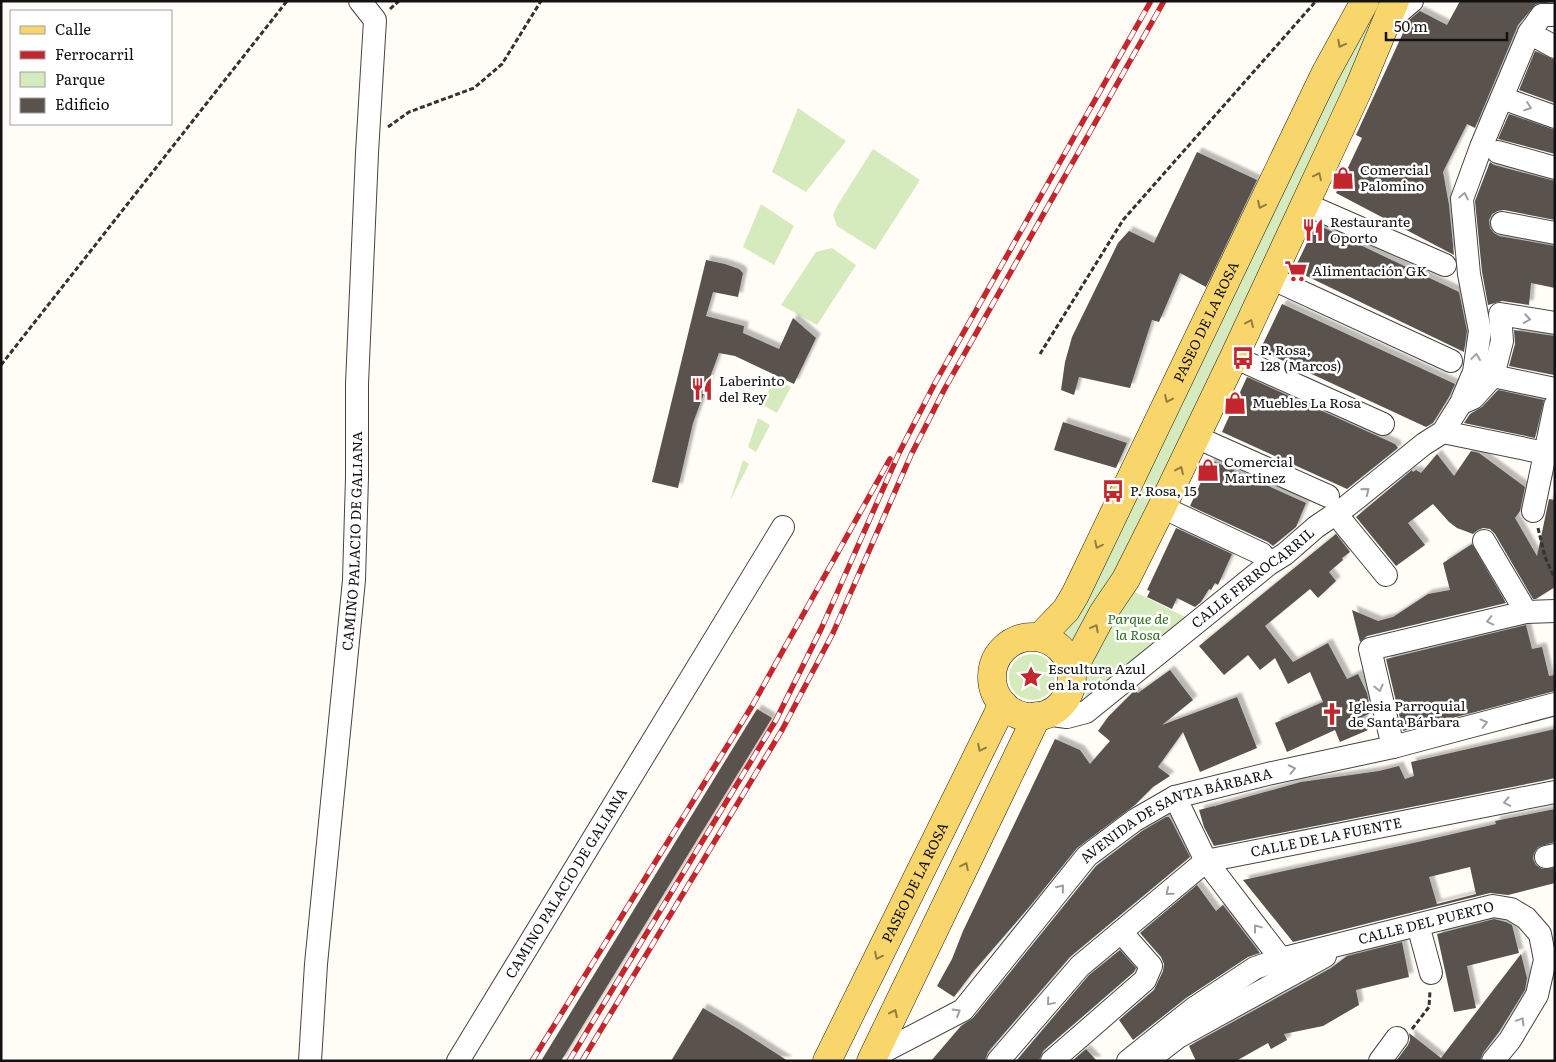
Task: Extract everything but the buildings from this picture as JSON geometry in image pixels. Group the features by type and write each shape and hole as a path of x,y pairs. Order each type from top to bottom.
{"main road":[{"name":"PASEO DE LA ROSA","path":"1040,637 1066,610 1074,595 1325,74 1366,1"},
{"path":"1072,671 1069,661 1058,646 1040,637 1026,637 1012,642 1001,651 994,664 992,678 995,692 1003,704 1018,714 1041,715 1055,709 1063,702 1070,687 1072,671 1103,612 1126,579 1234,357 1358,90 1390,13"},
{"name":"PASEO DE LA ROSA","path":"827,1061 1003,704"},
{"path":"872,1059 1041,715"}],"street":[{"name":"CAMINO PALACIO DE GALIANA","path":"310,1061 316,964 354,580 358,477 357,384 375,20 360,1"},
{"path":"1390,13 1412,1"},
{"name":"CALLE FERROCARRIL","path":"1041,715 1068,717 1086,712 1316,528 1332,505 1443,432 1461,403 1474,372 1480,332 1469,274 1462,199 1481,147 1529,33 1548,15"},
{"path":"1529,33 1555,47"},
{"path":"1502,98 1555,117"},
{"path":"1498,152 1555,168"},
{"path":"1305,204 1445,265"},
{"path":"1502,224 1555,233"},
{"path":"1271,278 1451,361"},
{"name":"CALLE FERROCARRIL","path":"1461,403 1472,398 1493,376 1502,341 1500,314 1555,323"},
{"path":"1234,357 1383,424"},
{"path":"1493,376 1555,389"},
{"path":"1533,511 1555,406"},
{"path":"1443,432 1545,453"},
{"path":"1196,437 1332,505 1386,575"},
{"path":"1162,508 1262,554"},
{"name":"CAMINO PALACIO DE GALIANA","path":"458,1061 783,527"},
{"path":"1484,541 1526,612"},
{"path":"1393,748 1370,649 1526,612 1555,611"},
{"name":"AVENIDA DE SANTA BÁRBARA","path":"872,1059 963,1010 1087,856 1135,820 1175,797 1272,773 1393,748 1555,704"},
{"name":"CALLE DE LA FUENTE","path":"998,1061 1080,966 1206,861 1555,792"},
{"path":"1175,797 1206,861 1281,959"},
{"name":"CALLE DEL PUERTO","path":"1128,1061 1193,1009 1255,968 1281,959 1493,906 1511,909 1526,918 1540,934 1548,939 1538,994 1510,1040 1493,1061"},
{"path":"1418,925 1431,973"},
{"path":"1052,1061 1144,980 1151,966 1121,932"},
{"path":"1147,1061 1178,1037 1333,952 1382,934"},
{"path":"1380,1061 1397,1038"}],"path":[{"path":"1,365 287,1"},
{"path":"367,153 387,128 409,112 474,88 502,64 541,1"},
{"path":"1040,354 1122,220 1316,1"},
{"path":"1533,511 1545,557 1555,579"},
{"path":"1397,1038 1403,1030 1411,1031 1429,1007 1431,973"}],"green space":[{"path":"1367,10 1384,12 1259,289 1076,649 1055,630"},
{"path":"798,108 846,141 806,192 772,172"},
{"path":"873,149 920,180 875,250 837,226 833,215"},
{"path":"761,204 794,226 774,265 743,247"},
{"path":"832,248 856,265 817,325 781,305 816,252"},
{"path":"773,379 791,387 777,413 763,405"},
{"path":"758,418 770,425 756,452 748,447"},
{"path":"743,460 749,464 730,501"},
{"name":"Parque de la Rosa","path":"1125,587 1189,619 1086,712 1085,672"},
{"path":"1032,654 1045,658 1051,664 1055,677 1051,690 1045,696 1032,700 1019,696 1013,690 1009,677 1013,664 1019,658"}],"railway":[{"path":"569,1061 776,720 822,627 899,453 935,383 1151,1"},
{"path":"582,1061 782,730 833,633 911,455 944,390 1164,1"},
{"path":"532,1061 752,706 890,459"}],"place":[{"name":"Comercial Palomino","path":"1343,178"},
{"name":"Restaurante Oporto","path":"1313,230"},
{"name":"Alimentación GK","path":"1296,271"},
{"name":"P. Rosa, 128 (Marcos)","path":"1243,358"},
{"name":"Laberinto del Rey","path":"702,389"},
{"name":"Muebles La Rosa","path":"1235,403"},
{"name":"Comercial Martinez","path":"1208,470"},
{"name":"P. Rosa, 15","path":"1113,491"},
{"name":"Escultura Azul en la rotonda","path":"1031,677"},
{"name":"Iglesia Parroquial de Santa Bárbara","path":"1332,714"}]}
